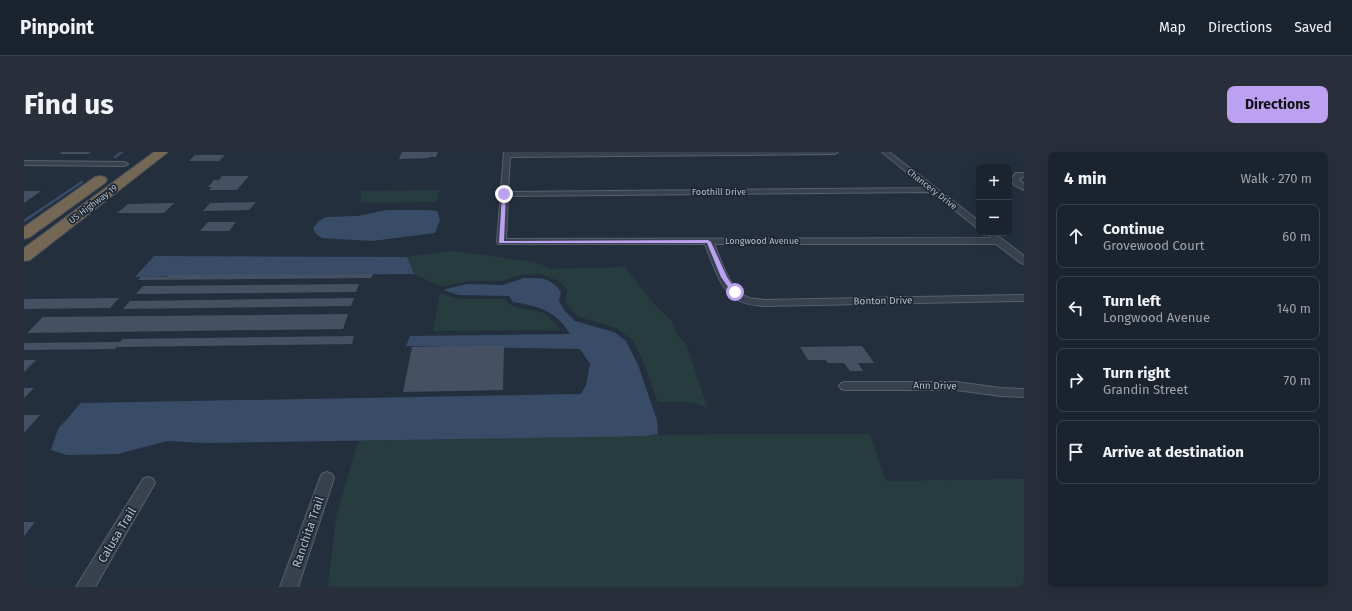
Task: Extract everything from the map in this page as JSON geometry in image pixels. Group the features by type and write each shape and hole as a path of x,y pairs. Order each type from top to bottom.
{"highway":[{"name":"US Highway 19","path":"24,256 162,152"},
{"name":"US Highway 19","path":"25,236 124,163"},
{"path":"58,230 86,199 120,174 127,166 124,163"}],"street":[{"path":"504,194 507,154 835,152"},
{"name":"Chancery Drive","path":"885,152 976,224"},
{"path":"24,163 124,163"},
{"path":"24,170 124,163"},
{"path":"1024,175 1019,175 1015,179 1017,183 1024,188"},
{"name":"Foothill Drive","path":"504,194 934,190"},
{"name":"Longwood Avenue","path":"504,194 501,242 999,241"},
{"path":"993,236 1024,261"},
{"name":"Bonton Drive","path":"708,242 728,285 742,299 764,303 1024,298"},
{"name":"Ann Drive","path":"845,386 956,386 985,388 1001,392 1024,393"},
{"name":"Ranchita Trail","path":"289,587 327,478"},
{"name":"Calusa Trail","path":"85,587 148,483"}],"green space":[{"path":"439,190 437,202 361,203 361,191"},
{"path":"452,251 535,262 552,269 625,267 655,305 672,321 677,335 686,343 708,410 703,406 691,402 658,402 644,364 633,340 616,328 579,317 569,308 565,301 567,290 559,281 541,274 521,275 502,281 468,281 441,287 414,274 407,257"},
{"path":"441,287 440,293 459,299 505,299 508,303 518,308 545,314 561,330 433,331"},
{"path":"718,434 870,434 886,481 1024,479 1024,587 331,587 328,585 336,517 358,441"}],"water":[{"path":"387,210 437,211 440,220 435,233 372,241 322,238 316,234 313,228 319,221 326,217 358,216"},
{"path":"154,256 407,257 414,274 135,277"},
{"path":"524,278 541,278 553,283 561,292 559,301 564,310 575,321 614,332 626,341 638,365 657,420 658,434 644,436 205,443 167,441 118,454 67,455 51,450 58,429 81,403 581,394 586,385 590,364 580,349 406,346 410,336 570,334 565,326 553,315 531,305 513,302 509,296 459,295 443,290 467,284 503,285"}],"building":[{"path":"62,152 91,152 88,154 59,154"},
{"path":"402,152 438,152 436,157 399,159"},
{"path":"195,155 225,155 219,161 189,161"},
{"path":"222,176 249,176 237,190 209,190 212,187 208,187 214,180 219,180"},
{"path":"24,191 41,191 24,203"},
{"path":"256,202 249,210 203,211 210,203"},
{"path":"174,203 164,213 117,213 128,204"},
{"path":"208,222 236,222 229,231 200,231"},
{"path":"373,274 371,278 138,280 141,277 168,277 169,275"},
{"path":"359,284 356,292 136,294 143,286"},
{"path":"119,298 110,308 24,309 24,299"},
{"path":"354,298 351,306 123,309 130,301"},
{"path":"348,314 343,329 27,333 43,317"},
{"path":"354,336 352,344 116,347 115,349 24,350 24,343 120,342 123,339"},
{"path":"504,345 503,390 403,392 412,347"},
{"path":"862,346 874,363 858,363 863,371 850,371 844,363 828,363 826,360 808,360 800,347"},
{"path":"24,360 36,360 24,372"},
{"path":"24,388 34,388 24,398"},
{"path":"24,415 40,415 24,433"},
{"path":"24,522 35,522 24,536"}],"waterway":[{"path":"115,157 122,152"},
{"path":"24,221 82,182"}],"route":[{"path":"504,194 501,242 708,242 728,285 735,292"}]}
